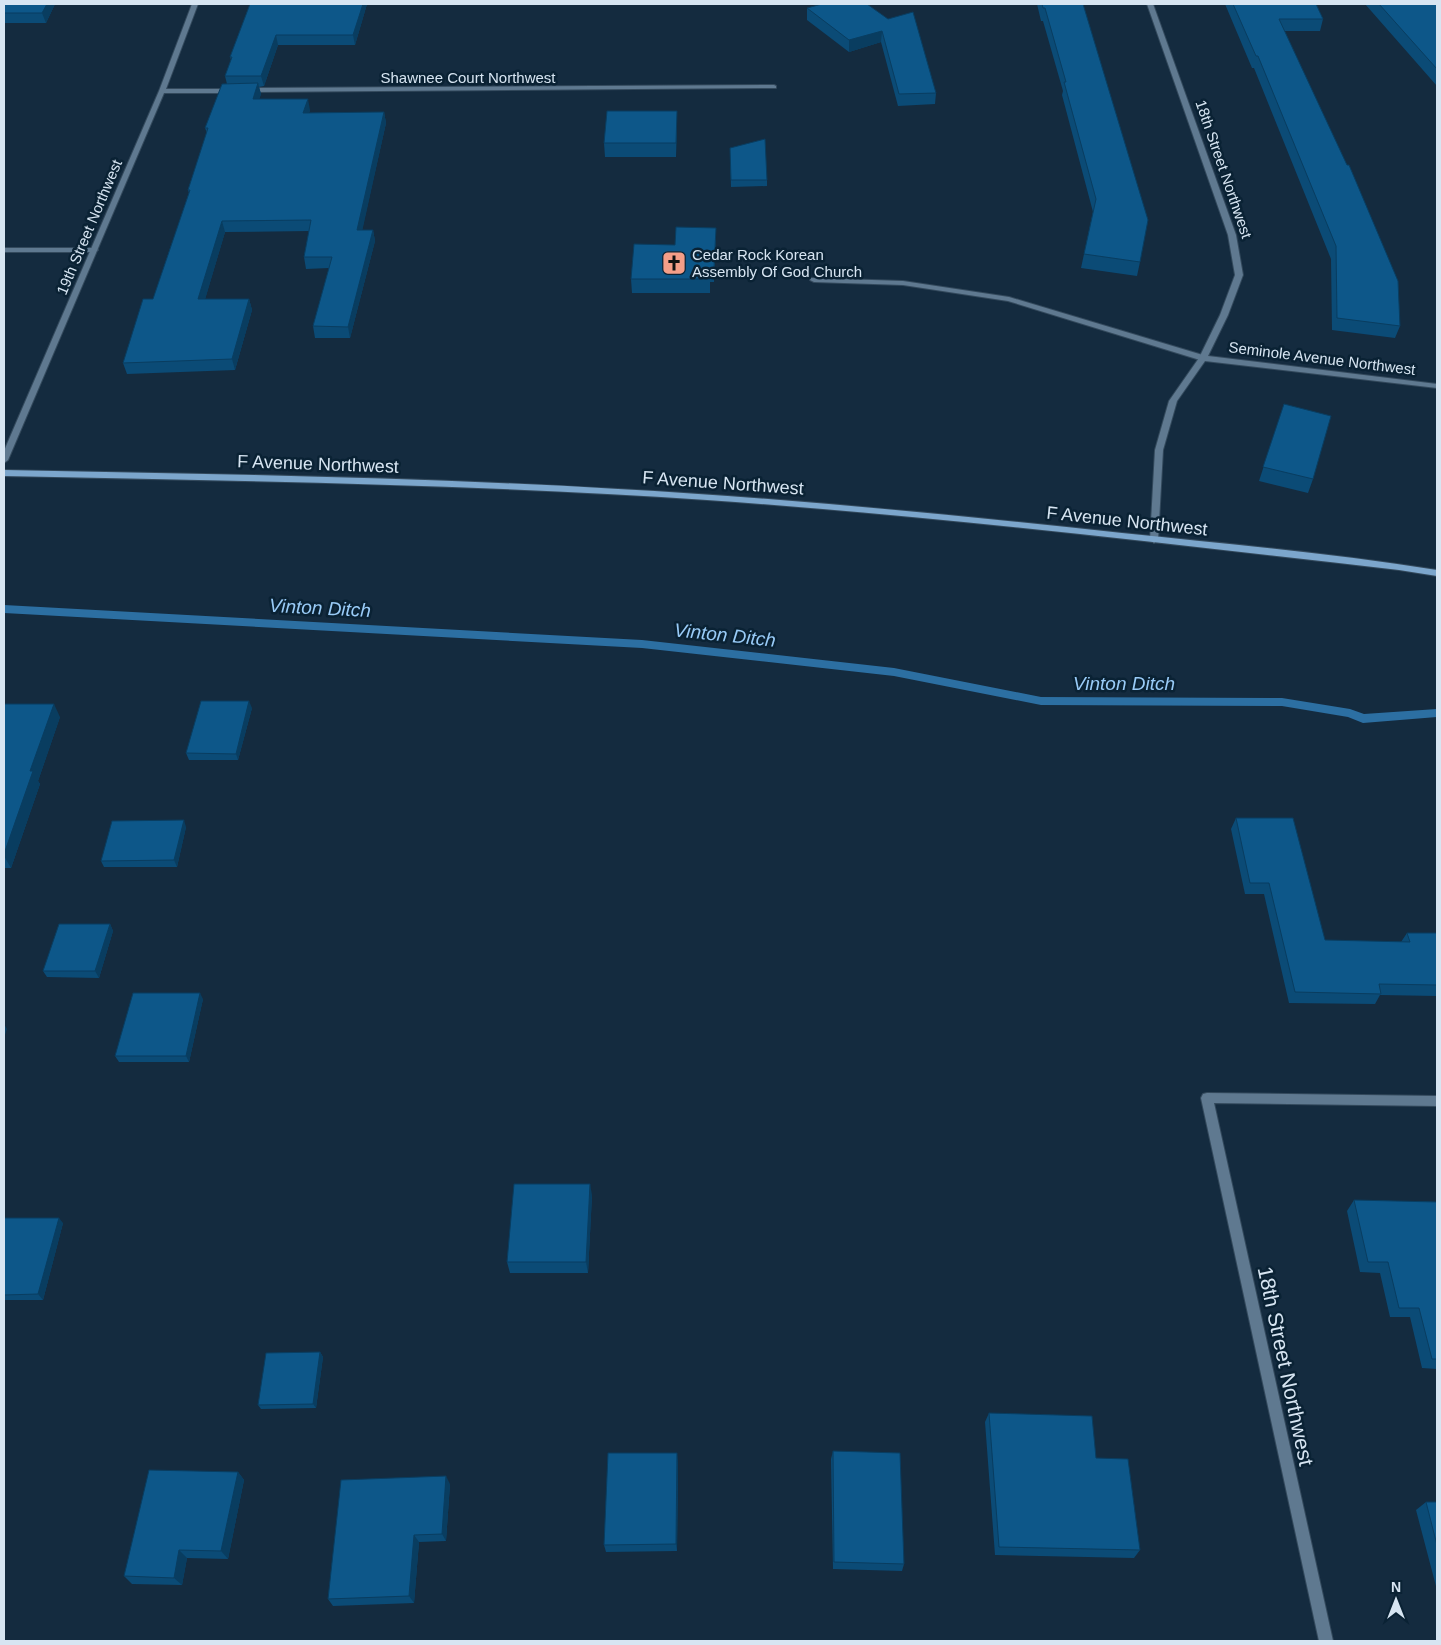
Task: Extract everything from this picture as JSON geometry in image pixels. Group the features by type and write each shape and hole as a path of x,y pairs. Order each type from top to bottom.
{"main road":[{"name":"F Avenue Northwest","path":"4,473 490,485 708,497 940,517 1399,567 1437,573"}],"street":[{"name":"19th Street Northwest","path":"4,460 162,91 195,4"},
{"name":"18th Street Northwest","path":"1150,4 1232,235 1239,275 1224,315 1203,358 1173,401 1158,450 1154,540"},
{"name":"Shawnee Court Northwest","path":"162,91 774,87"},
{"path":"4,259 6,250 94,250"},
{"name":"Seminole Avenue Northwest","path":"814,280 903,283 1009,299 1203,358 1437,386"},
{"name":"18th Street Northwest","path":"1326,1641 1207,1098 1437,1101"}],"building":[{"path":"4,4 47,4 42,13 4,13"},
{"path":"250,4 363,4 353,35 276,35 261,76 225,76 232,57 230,57"},
{"path":"822,4 867,4 888,19 913,12 936,93 899,94 882,31 849,40 807,8"},
{"path":"1042,4 1083,4 1148,220 1140,262 1084,254 1096,199 1064,82 1066,82 1045,8 1043,8"},
{"path":"1233,4 1316,4 1323,19 1279,19 1347,165 1349,165 1398,281 1400,326 1337,318 1336,246 1258,56 1256,56"},
{"path":"1379,4 1437,4 1437,69"},
{"path":"258,83 253,99 308,99 303,113 384,112 357,230 373,230 348,327 313,326 332,257 304,257 311,220 222,221 198,299 249,299 232,359 123,363 143,299 153,299 190,190 188,190 208,128 205,128 222,84"},
{"path":"607,111 677,111 676,143 604,143"},
{"path":"765,139 767,180 731,180 730,148"},
{"name":"Cedar Rock Korean Assembly Of God Church","path":"676,227 716,228 714,268 710,268 710,279 631,279 634,244 675,245"},
{"path":"1284,404 1331,416 1313,479 1263,467"},
{"path":"201,701 249,701 236,754 186,753"},
{"path":"4,704 54,704 30,771 33,771 4,854"},
{"path":"1236,818 1293,818 1325,940 1410,942 1407,933 1437,933 1437,985 1379,984 1381,994 1295,992 1269,883 1250,883"},
{"path":"184,820 174,860 101,861 112,821"},
{"path":"59,924 110,924 95,971 43,971"},
{"path":"133,993 200,993 186,1056 115,1056"},
{"path":"514,1184 590,1184 586,1262 507,1262"},
{"path":"1354,1200 1437,1202 1437,1359 1432,1359 1419,1308 1399,1308 1388,1262 1368,1262"},
{"path":"4,1218 59,1218 38,1294 4,1295"},
{"path":"320,1352 313,1404 258,1405 266,1353"},
{"path":"989,1413 1092,1416 1096,1458 1128,1459 1140,1550 999,1547"},
{"path":"833,1451 900,1453 904,1564 834,1562"},
{"path":"608,1453 677,1453 676,1544 604,1545"},
{"path":"149,1470 238,1472 221,1551 179,1550 174,1578 124,1576"},
{"path":"446,1476 442,1534 414,1535 409,1596 328,1599 341,1480"},
{"path":"1426,1502 1437,1502 1437,1545"}],"waterway":[{"name":"Vinton Ditch","path":"4,609 642,644 894,672 1041,701 1282,702 1350,713 1363,719 1437,713"}],"place":[{"name":"Cedar Rock Korean Assembly Of God Church","path":"674,263"}]}
